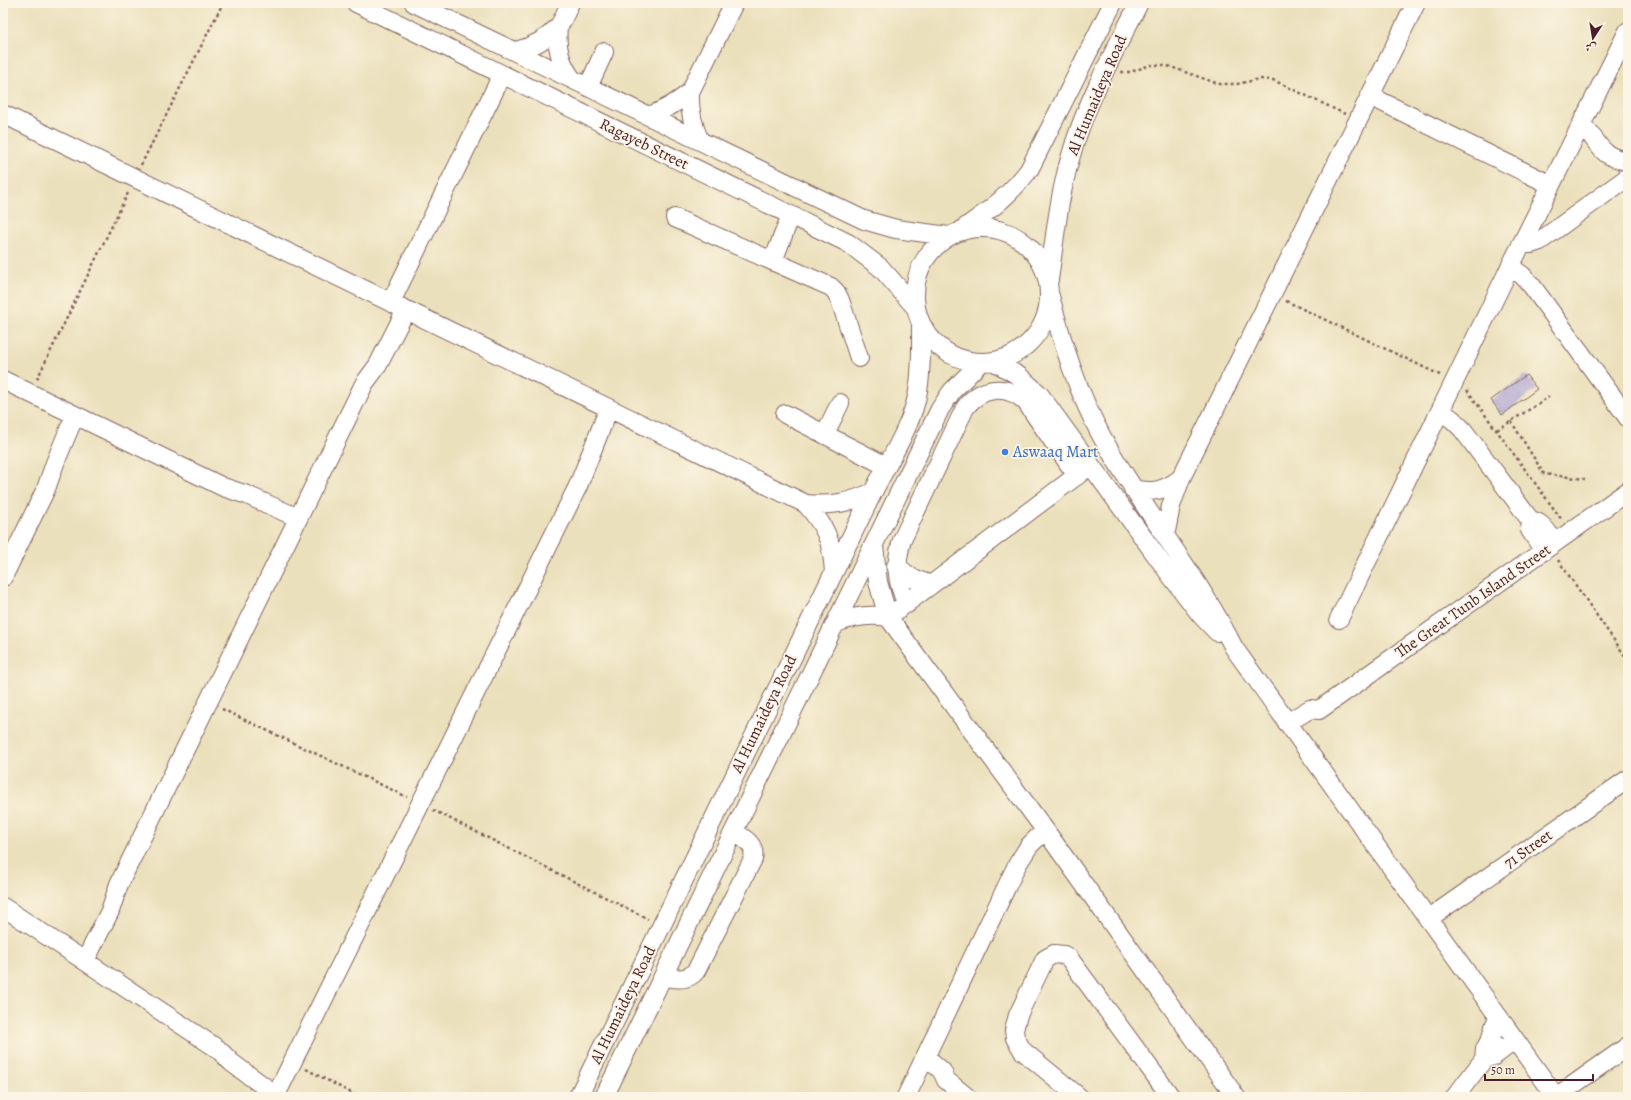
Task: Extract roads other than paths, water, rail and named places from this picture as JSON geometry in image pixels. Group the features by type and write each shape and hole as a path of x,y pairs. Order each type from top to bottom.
{"street":[{"name":"Ragayeb Street","path":"356,3 848,243 881,268 918,316"},
{"name":"Ragayeb Street","path":"414,3 438,10 516,52 864,220 896,230 953,234"},
{"path":"570,3 558,27 557,41 559,55 564,68 572,79"},
{"path":"648,116 664,111 690,92 734,3"},
{"name":"Al Humaideya Road","path":"953,234 999,203 1016,188 1030,170 1113,3"},
{"name":"Al Humaideya Road","path":"1049,291 1060,201 1067,168 1084,119 1139,3"},
{"path":"1165,536 1171,506 1180,478 1416,3"},
{"path":"516,52 539,42 558,27"},
{"path":"1339,619 1521,244 1628,31"},
{"path":"588,86 604,52"},
{"path":"80,958 105,903 119,884 364,384 378,365 397,306 502,75"},
{"path":"690,92 690,114 700,141"},
{"path":"1370,96 1551,185"},
{"path":"3,114 806,504 841,504 873,492"},
{"path":"1582,125 1602,150 1618,159 1628,161"},
{"path":"1521,244 1531,244 1540,241 1628,177"},
{"path":"772,261 791,215"},
{"path":"675,218 831,287 836,292 859,358"},
{"path":"1084,471 1040,395 1019,376 987,362 965,360 950,354 933,341 918,316 915,284 921,267 930,252 953,234 982,227 1006,232 1017,237 1035,253 1046,274 1049,291 1070,366 1079,389 1103,438 1134,489 1216,615 1234,648 1556,1097 1628,1046"},
{"path":"1510,267 1522,275 1532,286 1628,418"},
{"path":"987,362 1015,354 1033,339 1045,319 1049,291"},
{"name":"Al Humaideya Road","path":"578,1097 912,414 918,393 921,372 918,316"},
{"name":"Al Humaideya Road","path":"604,1097 945,399 959,383 987,362"},
{"path":"3,380 223,487 246,495 296,523"},
{"path":"907,604 901,592 896,566 902,540 965,408 976,396 990,390 1006,390 1023,400 1084,471 1185,596 1234,648"},
{"path":"824,434 840,403"},
{"path":"3,907 218,1049 227,1059 278,1092 615,411"},
{"path":"1441,411 1462,430 1531,521 1541,525 1549,547"},
{"path":"785,414 886,466"},
{"path":"3,577 46,489 58,474 81,418"},
{"path":"916,460 924,493"},
{"path":"836,623 862,615 888,617 1084,471"},
{"path":"1134,489 1154,491 1173,485 1180,478"},
{"name":"The Great Tunb Island Street","path":"1291,728 1310,709 1319,710 1628,491"},
{"path":"806,504 818,518 828,535 833,553 834,572"},
{"path":"874,546 878,582 888,617 1045,830 1236,1097"},
{"path":"896,566 912,578 931,585"},
{"name":"71 Street","path":"1428,919 1628,779"},
{"path":"906,1097 1017,865 1030,846 1045,830"},
{"path":"663,977 686,979 696,971 753,859 754,854 751,844 734,832"},
{"path":"1080,1097 1023,1051 1018,1045 1014,1030 1018,1015 1045,960 1054,954 1059,954 1069,958 1171,1097"},
{"path":"1455,1097 1484,1059 1485,1049 1490,1042 1499,1018"},
{"path":"1484,1059 1494,1056 1515,1040"},
{"path":"923,1063 942,1071 946,1080 967,1097"},
{"path":"1056,1078 1056,1097"}],"place":[{"name":"Aswaaq Mart","path":"1005,452"}]}
